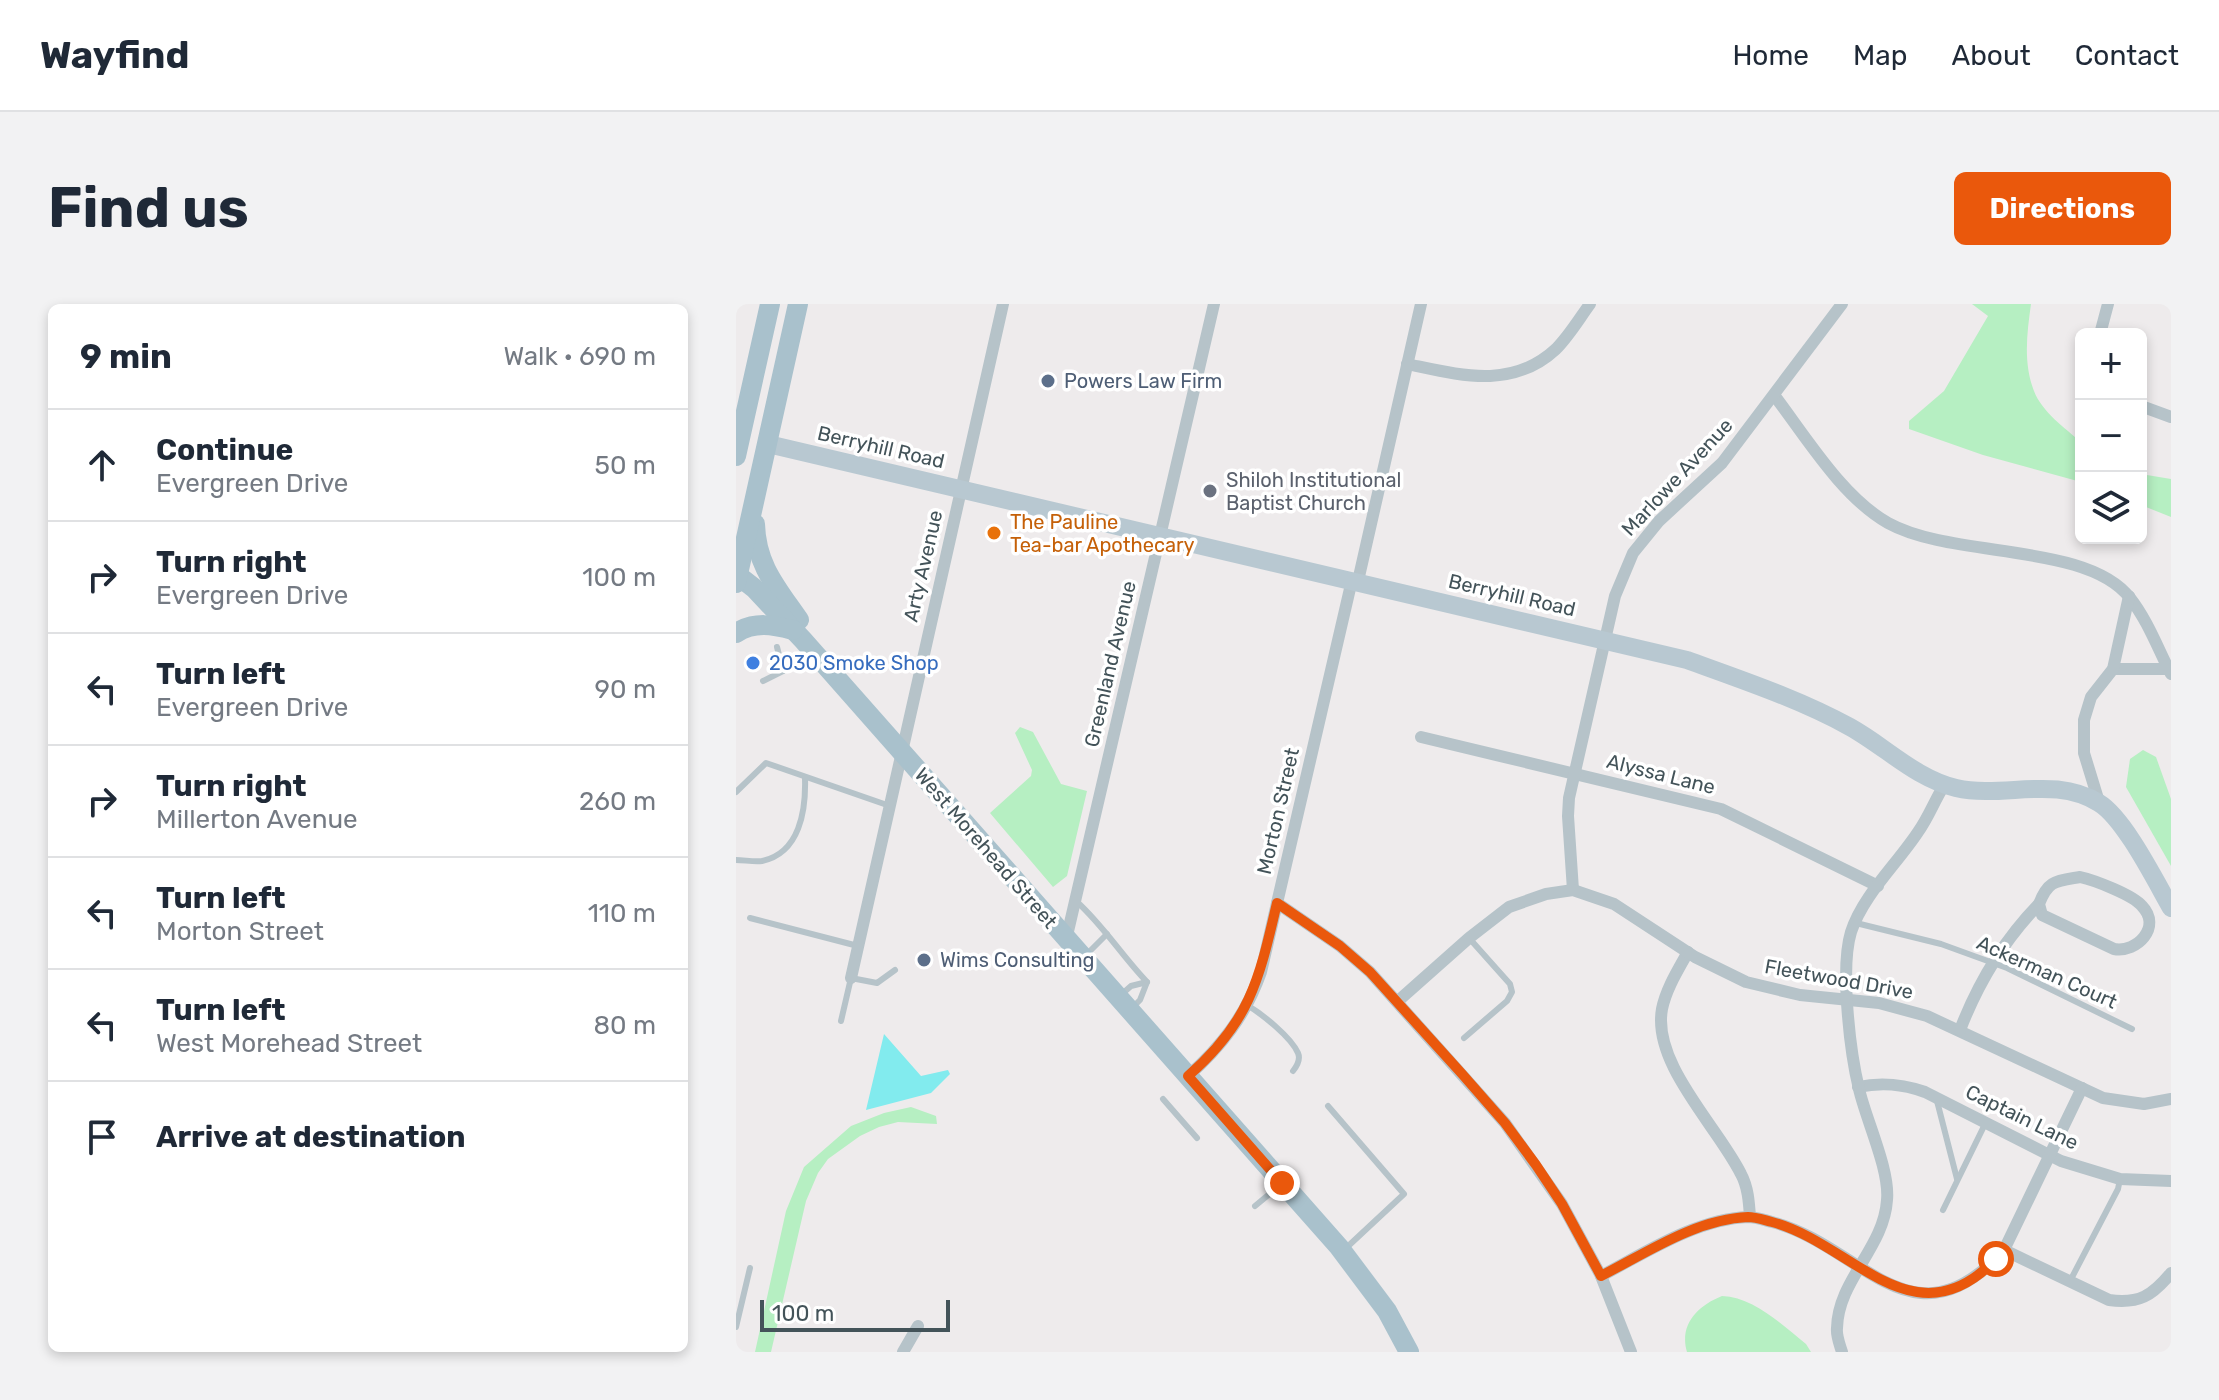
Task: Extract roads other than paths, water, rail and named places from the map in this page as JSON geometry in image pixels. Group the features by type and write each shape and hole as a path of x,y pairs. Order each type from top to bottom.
{"main road":[{"path":"736,456 740,425 770,304"},
{"path":"737,577 798,304"},
{"path":"736,633 760,625 802,639 800,621 770,581 760,557 755,529 756,496"},
{"name":"West Morehead Street","path":"737,577 802,639 1342,1251 1387,1311 1409,1352"}],"street":[{"name":"Arty Avenue","path":"851,978 1003,304"},
{"name":"Greenland Avenue","path":"1066,940 1214,304"},
{"name":"Morton Street","path":"1188,1076 1226,1039 1247,1005 1261,972 1421,304"},
{"path":"1407,364 1470,377 1513,374 1531,367 1555,350 1590,304"},
{"name":"Marlowe Avenue","path":"1573,890 1568,816 1575,772 1615,596 1633,553 1659,521 1722,463 1842,304"},
{"path":"2102,328 2108,304"},
{"path":"1774,395 1835,474 1862,503 1890,524 1933,541 2072,564 2101,576 2129,596 2170,672 2113,669"},
{"path":"2147,408 2171,417"},
{"name":"Berryhill Road","path":"768,444 1687,660 1802,704 1867,736 1912,769 1945,784 1978,791 2054,787 2099,802"},
{"path":"2129,596 2113,669 2091,697 2084,720 2084,753 2099,802 2114,816 2171,908"},
{"name":"Alyssa Lane","path":"1421,737 1721,809 1878,886"},
{"path":"1842,1352 1837,1329 1843,1298 1884,1222 1888,1197 1858,1087 1847,999 1846,956 1855,922 1920,829 1945,784"},
{"path":"1960,1030 1973,996 1993,963 2054,881 2080,877 2096,881 2142,905 2148,915 2148,930 2134,948 2114,949 2042,915 2039,904"},
{"path":"1398,1001 1494,917 1517,903 1573,890"},
{"name":"Fleetwood Drive","path":"1573,890 1614,904 1716,969 1762,987 1800,995 1894,1006 1960,1030 2082,1088 2122,1103 2144,1104 2171,1099"},
{"path":"1277,903 1340,946 1370,972 1505,1123 1562,1204 1601,1276 1631,1352"},
{"path":"1688,952 1668,990 1662,1009 1661,1028 1666,1050 1742,1176 1750,1217"},
{"name":"Captain Lane","path":"1858,1087 1880,1084 1908,1086 1936,1097 2061,1161 2120,1179 2171,1181"},
{"path":"1601,1276 1693,1230 1750,1217 1801,1232 1884,1283 1901,1290 1919,1293 1944,1291 1971,1280 1987,1269 2004,1250 2082,1088"},
{"path":"2171,1099 2171,1108"},
{"path":"2004,1250 2069,1283 2109,1300 2128,1303 2145,1297 2161,1286 2171,1273"},
{"path":"903,1352 918,1326"}],"lane":[{"path":"763,681 783,671 802,639"},
{"path":"777,647 783,671"},
{"path":"736,792 766,763 890,806"},
{"path":"736,860 762,861 784,850 801,826 806,798 805,778"},
{"path":"1076,901 1099,922 1147,982"},
{"path":"750,918 858,946"},
{"name":"Ackerman Court","path":"1855,922 1918,937 1993,963 2132,1029"},
{"path":"1082,958 1107,934"},
{"path":"1464,1038 1507,1001 1512,992 1510,984 1469,938"},
{"path":"841,1021 851,978 877,983 895,970"},
{"path":"1123,1004 1131,986 1147,982"},
{"path":"1123,1004 1140,1000 1147,982"},
{"path":"1247,1005 1269,1020 1298,1052 1299,1061 1293,1071"},
{"path":"1936,1097 1957,1180"},
{"path":"1163,1099 1197,1138"},
{"path":"1328,1106 1404,1194 1342,1251"},
{"path":"1943,1210 1986,1122"},
{"path":"2069,1283 2118,1189 2120,1179"},
{"path":"1255,1206 1282,1183"},
{"path":"736,1327 750,1268"}],"water":[{"path":"884,1034 921,1076 948,1070 950,1074 931,1093 866,1110"}],"place":[{"name":"Powers Law Firm","path":"1048,381"},
{"name":"Shiloh Institutional Baptist Church","path":"1210,491"},
{"name":"The Pauline Tea-bar Apothecary","path":"994,533"},
{"name":"2030 Smoke Shop","path":"753,663"},
{"name":"Wims Consulting","path":"924,960"}]}
